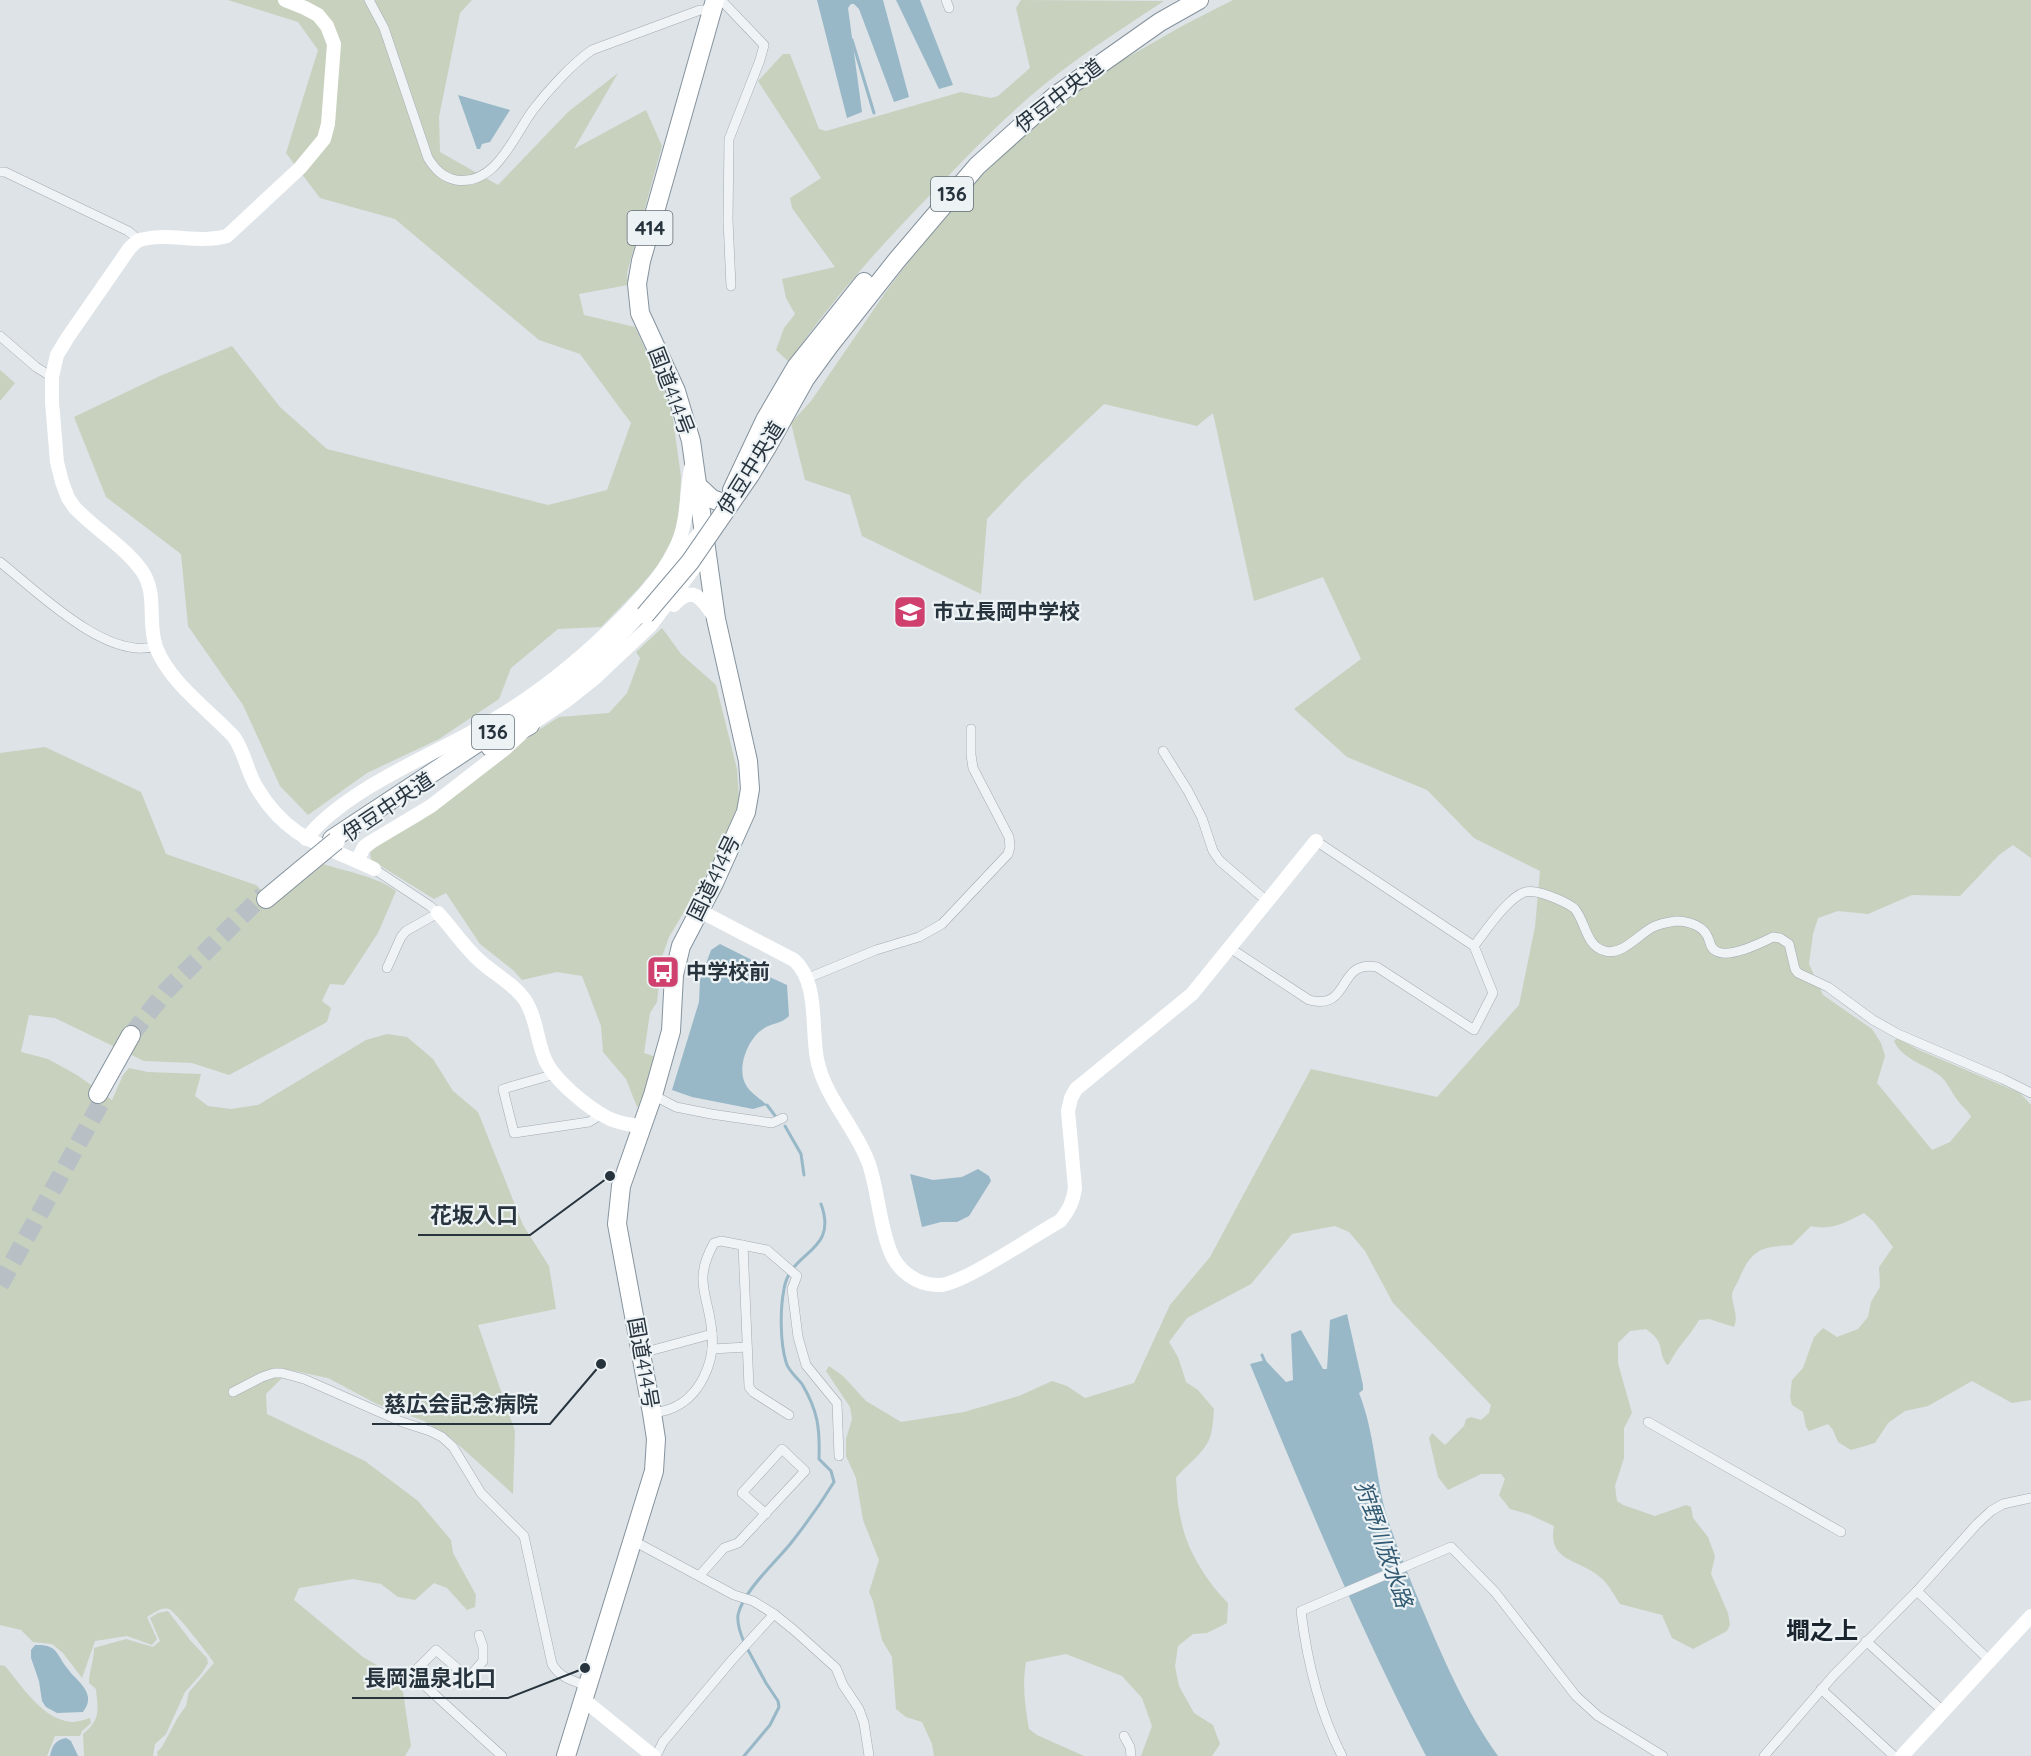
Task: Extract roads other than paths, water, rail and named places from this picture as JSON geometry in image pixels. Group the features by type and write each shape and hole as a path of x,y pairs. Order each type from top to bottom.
{"highway":[{"name":"伊豆中央道","path":"336,837 538,709 600,662 690,562 750,475 764,445 817,363 916,232 974,161 1021,116 1097,58 1159,16 1188,0"},
{"name":"伊豆中央道","path":"916,232 977,166 1055,96 1160,22 1199,0"},
{"name":"国道414号","path":"566,1756 654,1471 656,1439 618,1224 621,1186 653,1095 671,1031 674,975 681,946 714,883 746,812 750,789 748,761 716,620 693,453 676,391 640,313 638,284 641,261 700,51 717,3"},
{"path":"702,530 723,503 740,474 765,420 806,353 899,241 916,232"},
{"path":"705,550 741,492 776,453 832,361 916,232"},
{"path":"697,485 712,499 723,503"},
{"name":"伊豆中央道","path":"265,897 336,837 547,697 600,654 643,614"},
{"path":"400,798 443,776 530,725"},
{"path":"336,837 356,815 463,737"},
{"path":"101,1095 134,1036"}],"street":[{"path":"285,0 318,15 327,27 334,44 328,124 324,139 300,168 227,236 217,239 139,240 129,249 57,356 52,377 52,402 57,462 62,482 75,508 132,559 142,572 152,597 156,646 174,676 240,745 255,785 268,804 288,826 306,839 374,870 402,886 438,913 471,953 514,988 525,1000 544,1058 564,1084 602,1114 616,1121 641,1126"},
{"path":"369,0 384,28 428,158 435,171 450,178 466,181 480,178 494,168 534,108 580,58 592,50 717,3 764,45 729,139 728,220 731,286"},
{"path":"0,172 5,172 86,210 128,231 139,240"},
{"path":"0,336 36,367 52,377"},
{"path":"643,614 684,527 693,453"},
{"path":"357,861 364,847 431,806 506,748 530,725 595,678 643,614 654,588 702,530"},
{"path":"306,839 320,824 364,790 463,737 538,691 572,666 602,639 643,614 685,582 705,550"},
{"path":"0,562 70,618 94,633 131,648 146,649 156,646"},
{"path":"643,614 686,595 697,596 716,620"},
{"path":"808,978 876,950 929,933 942,924 1008,854 1009,837 973,768 970,755 971,729"},
{"path":"1163,751 1202,818 1213,851 1220,861 1268,902"},
{"path":"700,911 794,960 801,966 808,978 817,1059 835,1104 864,1150 871,1170 889,1248 896,1264 910,1277 925,1283 942,1285 969,1274 1060,1221 1069,1211 1075,1188 1068,1111 1076,1089 1192,994 1316,841 1473,946 1492,987 1492,993 1474,1030 1377,967 1356,968 1339,994 1324,1002 1317,1002 1309,1000 1230,948"},
{"path":"1473,946 1514,898 1531,891 1574,908 1579,913 1595,946 1606,952 1617,951 1653,927 1676,921 1697,926 1704,931 1713,949 1721,953 1735,952 1773,937 1780,938 1789,944 1798,973 1828,987 1873,1020 1898,1034 2004,1079 2031,1093"},
{"path":"387,968 406,931 438,913"},
{"path":"555,1074 503,1089 514,1133 589,1122 602,1114"},
{"path":"653,1095 676,1107 711,1114 772,1123 783,1118"},
{"path":"652,1413 678,1405 691,1395 705,1377 712,1349 712,1334 702,1286 704,1269 714,1243 721,1241 767,1250 797,1276 792,1289 798,1337 806,1365 837,1403 838,1456"},
{"path":"743,1245 749,1387 753,1392 789,1415"},
{"path":"642,1353 712,1334"},
{"path":"712,1349 747,1347"},
{"path":"233,1392 262,1377 282,1373 304,1379 442,1437 453,1447 482,1493 524,1536 555,1671 586,1693 655,1756 663,1742 774,1614"},
{"path":"1648,1422 1841,1532"},
{"path":"700,1575 724,1548 738,1543 766,1514 805,1471 782,1449 742,1493 766,1514"},
{"path":"1764,1756 1821,1689 1991,1511 2003,1504 2031,1498"},
{"path":"632,1540 734,1595 753,1601 774,1614 836,1668 843,1685 859,1709 864,1723 869,1756"},
{"path":"1342,1756 1314,1683 1301,1611 1450,1547 1495,1592 1576,1696 1598,1716 1663,1756"},
{"path":"1917,1591 1989,1660"},
{"path":"1902,1756 2031,1616"},
{"path":"479,1635 483,1647 483,1661 471,1675 465,1675 436,1650 411,1674 502,1756"},
{"path":"1866,1641 1943,1711"},
{"path":"1821,1689 1894,1756"},
{"path":"1124,1736 1130,1747 1131,1756"}],"water":[{"path":"817,0 883,0 909,97 894,102 859,9 851,4 848,8 862,112 847,118"},
{"path":"896,0 920,0 953,85 939,89"},
{"path":"458,95 510,110 490,142 482,144 480,149 477,149"},
{"path":"720,944 750,959 763,974 787,985 789,1016 758,1033 745,1054 742,1071 746,1085 767,1105 753,1109 692,1097 672,1090 699,1002 700,980 711,950"},
{"path":"978,1169 989,1176 991,1181 969,1216 957,1222 941,1222 922,1227 910,1174 933,1180 962,1177"},
{"name":"狩野川放水路","path":"1347,1314 1363,1385 1363,1390 1359,1393 1368,1423 1387,1517 1403,1562 1446,1664 1475,1720 1498,1756 1426,1756 1312,1513 1250,1364 1265,1360 1286,1382 1293,1380 1291,1334 1301,1330 1323,1369 1327,1369 1330,1320"},
{"path":"35,1645 48,1646 56,1651 84,1688 88,1699 83,1712 57,1713 46,1707 42,1701 39,1681 31,1658 31,1650"},
{"path":"66,1738 71,1741 78,1756 50,1756 55,1744"}],"waterway":[{"path":"852,40 874,113"},
{"path":"767,1105 776,1117"},
{"path":"785,1126 801,1154 804,1175"},
{"path":"744,1642 738,1615 746,1596 797,1536 834,1482 831,1471 819,1459 818,1429 812,1403 802,1384 787,1365 781,1316 788,1276 819,1242 824,1232 825,1220 821,1204"},
{"path":"1262,1355 1265,1362"},
{"path":"744,1756 770,1725 779,1707 778,1701 747,1648"}],"tunnel":[{"path":"131,1035 166,991 263,895"},
{"path":"0,1285 104,1097"}],"place":[{"name":"市立長岡中学校","path":"910,612"},
{"name":"中学校前","path":"663,972"},
{"name":"花坂入口","path":"610,1176"},
{"name":"慈広会記念病院","path":"601,1364"},
{"name":"長岡温泉北口","path":"585,1668"}],"district":[{"name":"墹之上","path":"1822,1631"}]}
